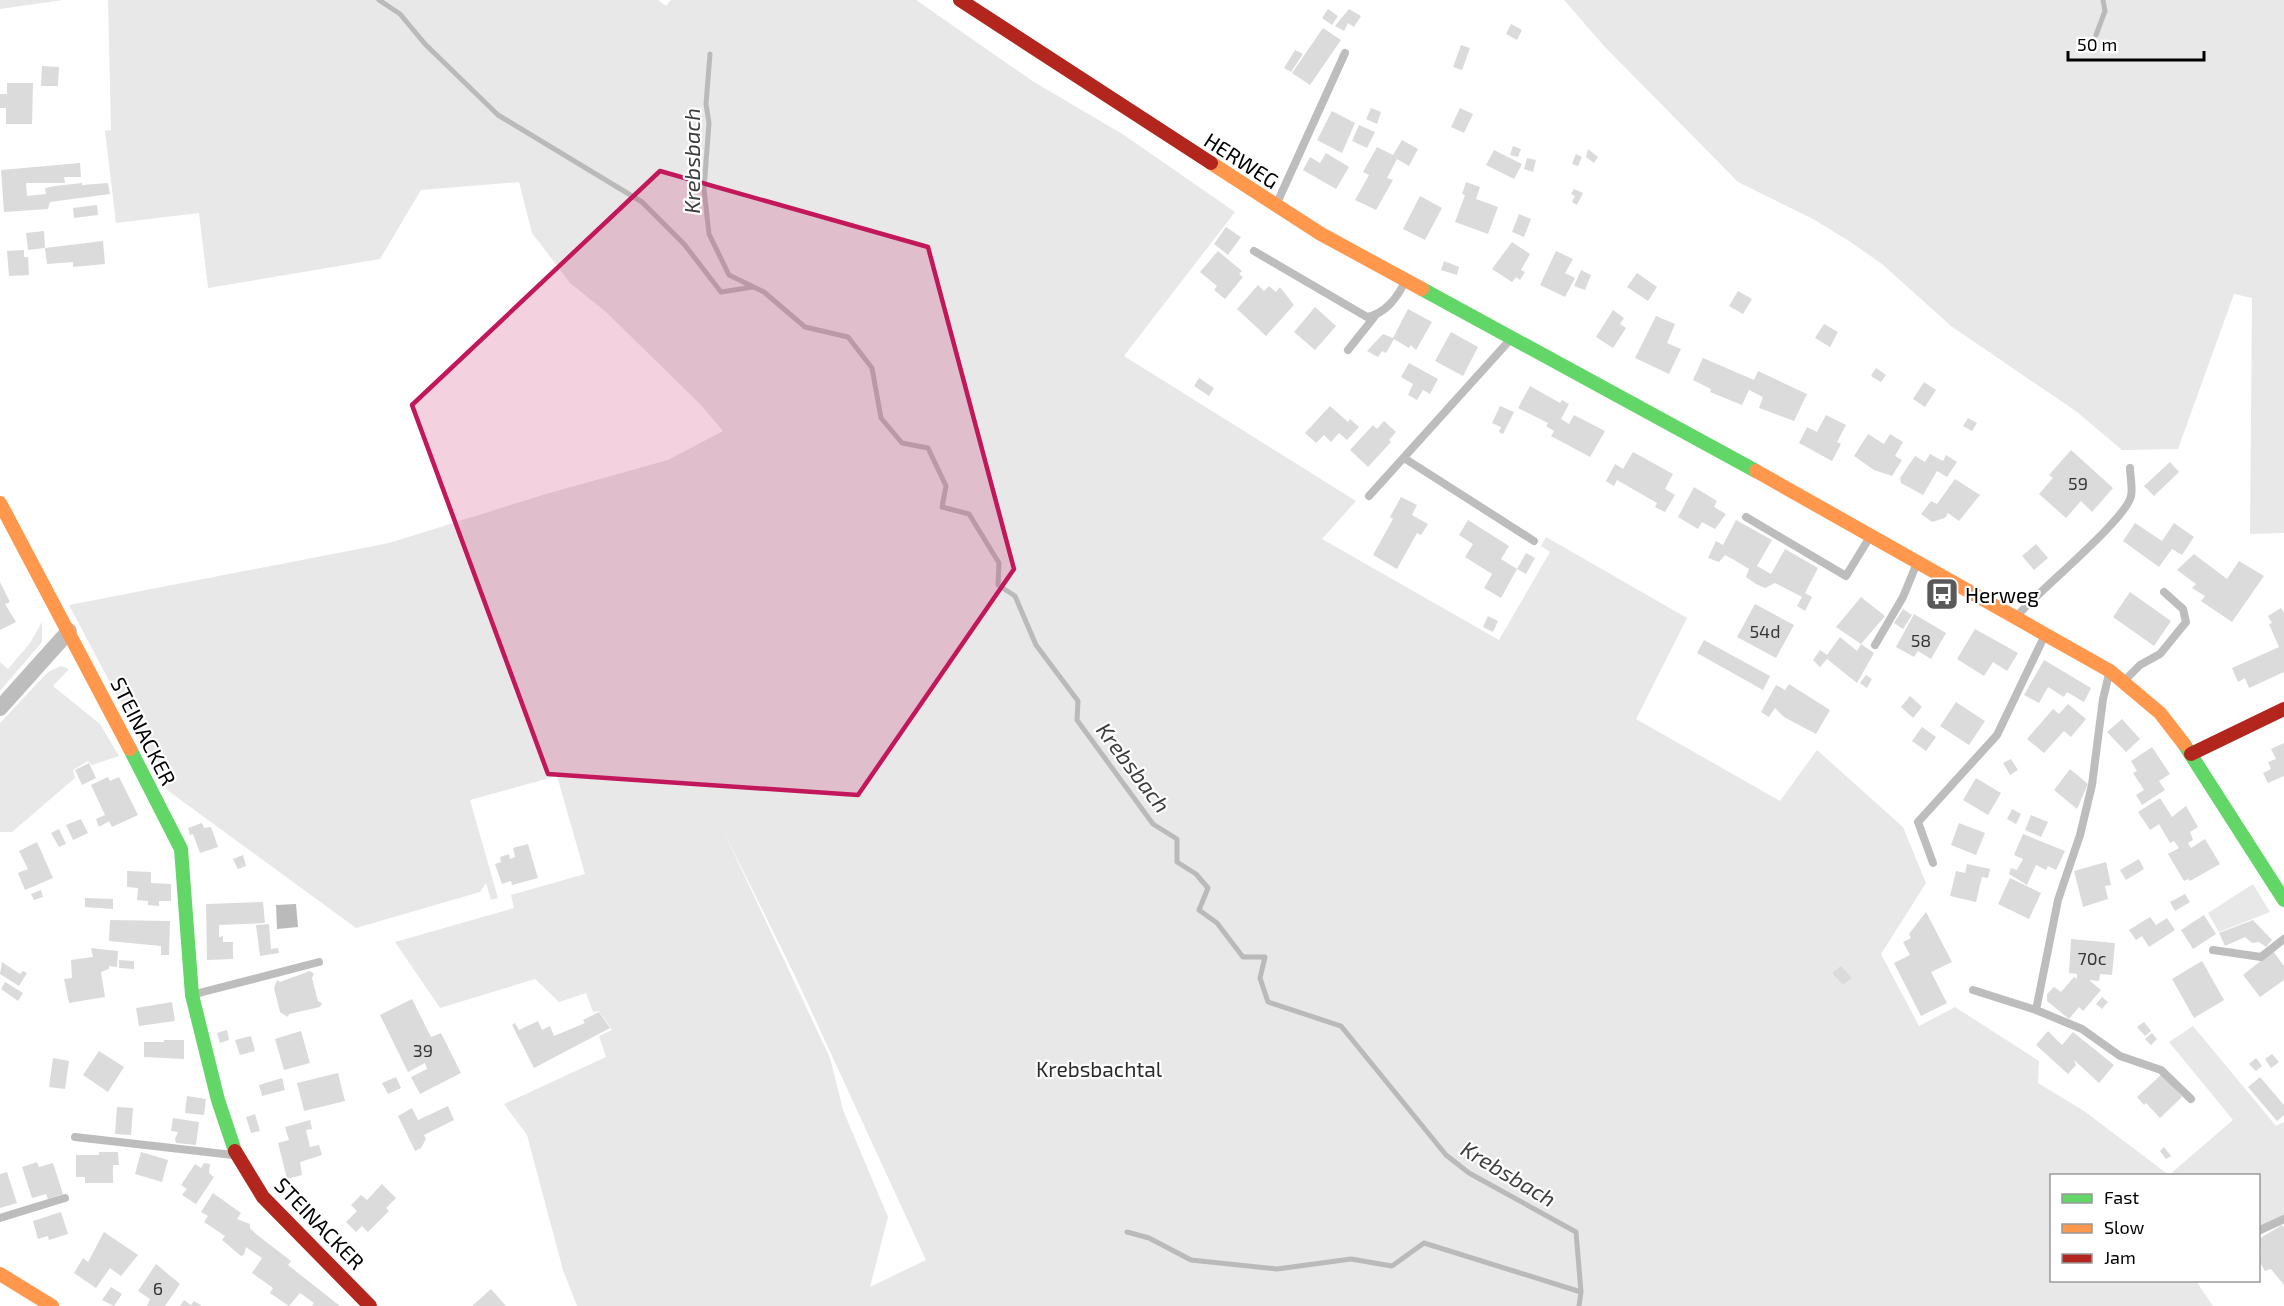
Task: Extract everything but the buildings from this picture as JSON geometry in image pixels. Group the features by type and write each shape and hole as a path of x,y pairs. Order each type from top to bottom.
{"street":[{"name":"HERWEG","path":"960,0 1275,206 1918,560 2110,671 2160,713 2191,754 2284,900"},
{"name":"STEINACKER","path":"0,503 13,532 69,631 182,849 192,995 218,1100 237,1155 263,1197 370,1306"},
{"path":"0,708 69,631"},
{"path":"2191,754 2284,709"},
{"path":"0,1274 29,1284 52,1306"}],"lane":[{"path":"1275,206 1346,53"},
{"path":"1254,251 1367,317 1375,316"},
{"path":"1348,350 1375,316 1388,306 1406,279"},
{"path":"1369,496 1512,338"},
{"path":"1404,458 1534,541"},
{"path":"2016,616 2036,594 2112,525 2131,497 2130,468"},
{"path":"1746,517 1846,576 1871,534"},
{"path":"1875,645 1903,597 1918,560"},
{"path":"2123,682 2140,665 2160,654 2186,622 2183,609 2164,592"},
{"path":"1933,863 1918,822 1997,735 2046,632"},
{"path":"2036,1010 2058,900 2080,836 2092,785 2103,699 2110,671"},
{"path":"2213,950 2261,957 2284,939"},
{"path":"192,995 319,962"},
{"path":"1973,990 2036,1010 2082,1029 2120,1056 2162,1070 2191,1099"},
{"path":"75,1137 237,1155"},
{"path":"0,1218 65,1198"},
{"path":"2260,1231 2284,1219"}],"highlighted area":[{"path":"660,171 928,247 1014,569 858,795 548,774 412,405"}],"green space":[{"path":"0,0 63,0 0,9"},
{"name":"Krebsbachtal","path":"108,0 658,0 666,6 671,0 916,0 1034,82 1124,135 1235,212 1124,356 1356,501 1322,539 1499,640 1550,552 1541,546 1546,537 1687,618 1636,719 1780,801 1817,750 1903,827 1926,883 1881,954 1919,1026 1955,1007 2039,1061 2038,1083 2084,1111 2168,1174 2050,1174 2050,1282 2197,1282 2213,1306 577,1306 563,1270 527,1135 504,1104 606,1057 599,1036 612,1030 599,1011 593,1012 586,993 559,1002 535,979 440,1008 395,942 514,908 511,895 585,874 557,776 470,800 498,898 491,900 486,883 480,892 356,928 167,790 69,605 389,543 546,494 668,460 723,431 701,405 606,312 570,283 532,233 519,182 421,190 380,259 208,288 199,213 116,223 105,131 111,130","holes":["723,830 798,982 926,1260 870,1287 888,1217 843,1110 830,1058"]},
{"path":"1564,0 2284,0 2284,533 2250,534 2252,298 2234,294 2178,449 2122,450 2077,412 1951,326 1882,264 1813,219 1738,182 1604,46"},
{"path":"42,622 42,642 0,691 0,662 8,669 30,643"},
{"path":"61,666 69,669 53,686 100,724 119,756 92,765 88,761 73,770 75,778 12,832 0,832 0,723 48,672"},
{"path":"2253,884 2270,912 2219,932 2208,913"},
{"path":"2193,1026 2276,1126 2284,1122 2284,1217 2260,1228 2260,1174 2170,1174 2233,1120 2169,1042"}],"shaded area":[{"path":"296,904 298,927 277,929 276,905"}],"waterway":[{"path":"379,0 400,14 425,44 498,115 642,202 684,244 721,292 753,287"},
{"path":"2096,35 2105,11 2103,0"},
{"name":"Krebsbach","path":"710,54 706,104 709,123 704,189 709,234 729,275 764,292 805,327 848,337 872,368 881,418 902,443 928,448 946,486 942,507 969,514 999,563 998,585 1015,596 1036,645 1078,701 1077,720 1153,824 1177,839 1177,862 1196,874 1208,888 1199,910 1217,923 1243,957 1265,957 1260,978 1268,1002 1341,1026 1446,1155 1469,1173 1576,1232 1581,1292 1579,1306"},
{"path":"1127,1232 1149,1238 1191,1260 1277,1269 1351,1259 1392,1266 1424,1243 1581,1292"}],"traffic: fast":[{"path":"1422,289 1756,471"},
{"path":"2184,744 2284,900"},
{"path":"130,749 181,849 192,995 218,1100 235,1151"}],"traffic: slow":[{"path":"1211,163 1321,234 1422,289"},
{"path":"1756,471 2110,671 2160,713 2184,744"},
{"path":"0,503 130,749"},
{"path":"0,1274 52,1306"}],"traffic: jam":[{"path":"960,0 1211,163"},
{"path":"2191,754 2284,709"},
{"path":"235,1151 263,1197 370,1306"}],"place":[{"name":"Herweg","path":"1942,594"}]}
